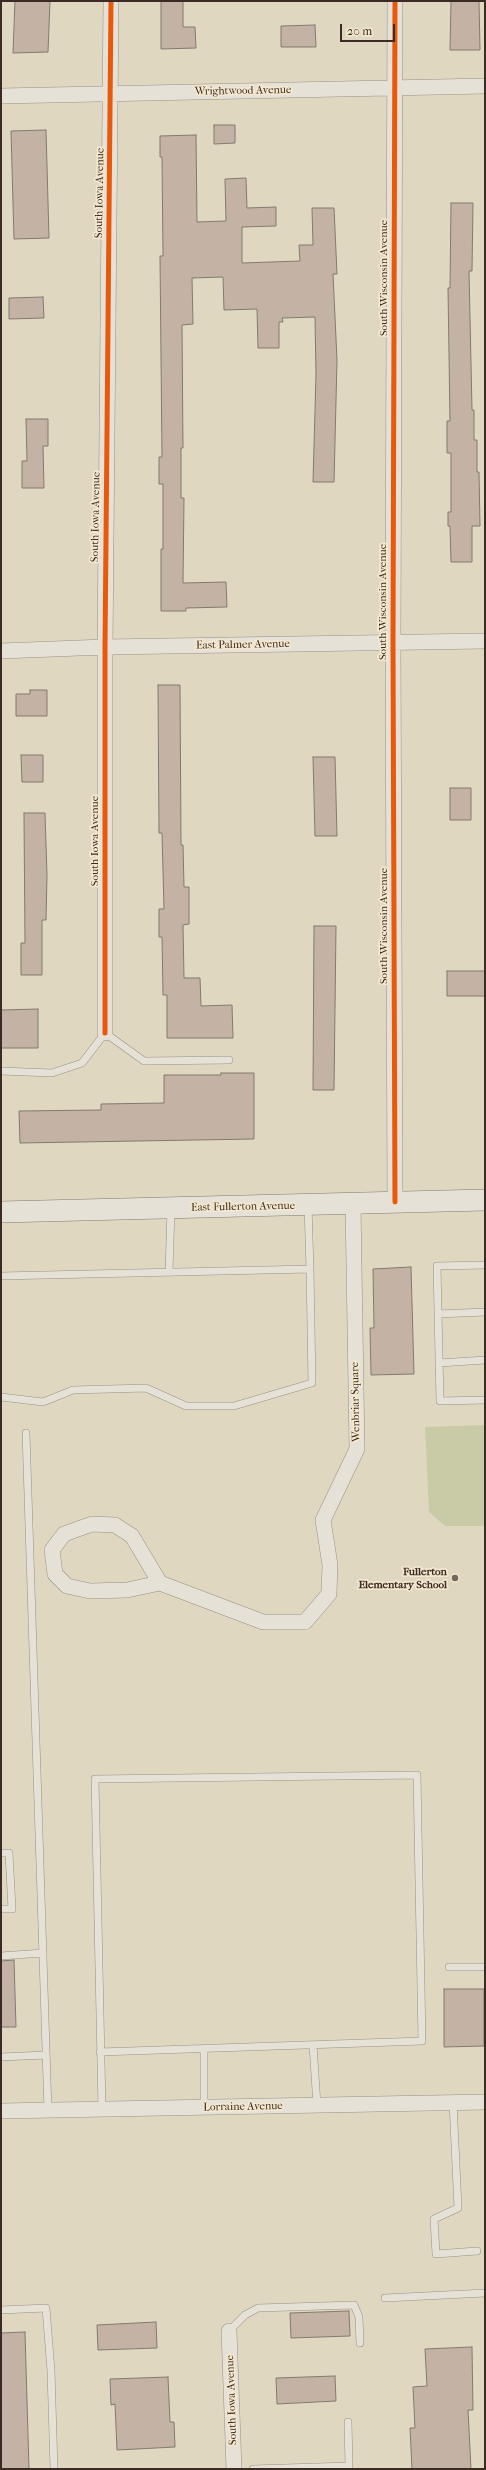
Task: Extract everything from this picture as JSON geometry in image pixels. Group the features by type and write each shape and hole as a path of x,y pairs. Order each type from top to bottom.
{"street":[{"name":"South Iowa Avenue","path":"105,1033 105,647 111,1"},
{"name":"South Wisconsin Avenue","path":"395,1 393,642 395,1202"},
{"name":"Wrightwood Avenue","path":"1,96 485,86"},
{"name":"East Palmer Avenue","path":"1,651 105,647 485,641"},
{"name":"East Fullerton Avenue","path":"1,1212 353,1205 395,1202 485,1200"},
{"name":"Wenbriar Square","path":"160,1583 263,1622 305,1622 329,1594 330,1565 323,1520 357,1449 353,1205"},
{"path":"92,1524 115,1525 132,1536 160,1583 126,1590 90,1591 67,1586 55,1574 52,1550 64,1534 92,1524"},
{"name":"Lorraine Avenue","path":"1,2112 485,2102"},
{"name":"South Iowa Avenue","path":"229,2331 234,2469"}],"lane":[{"path":"1,1071 52,1072 82,1063 105,1033 144,1061 229,1060"},
{"path":"1,1397 43,1402 73,1390 146,1388 186,1406 234,1406 312,1383 308,1206"},
{"path":"169,1272 171,1208"},
{"path":"485,1265 438,1266 440,1401 485,1400"},
{"path":"1,1276 310,1269"},
{"path":"438,1314 485,1312"},
{"path":"439,1363 485,1360"},
{"path":"26,1433 48,2110"},
{"path":"100,2052 422,2041 417,1775 95,1779 100,2052 102,2109"},
{"path":"1,1853 9,1853 12,1909 1,1909"},
{"path":"1,1956 43,1953"},
{"path":"449,1967 485,1967"},
{"path":"313,2044 317,2105"},
{"path":"204,2048 204,2108"},
{"path":"1,2057 46,2055"},
{"path":"453,2102 458,2208 434,2219 436,2254 477,2251"},
{"path":"385,2298 485,2293"},
{"path":"229,2331 245,2315 258,2308 354,2306 359,2317 360,2343"},
{"path":"1,2310 46,2308 51,2371 54,2469"},
{"path":"253,2469 349,2466 348,2422"}],"green space":[{"path":"485,1425 485,1526 445,1526 429,1512 425,1427"}],"building":[{"path":"15,1 50,1 48,52 13,53"},
{"path":"161,1 183,1 183,27 195,27 196,48 161,49"},
{"path":"451,1 479,1 480,50 450,50"},
{"path":"315,25 316,47 281,47 281,26"},
{"path":"214,125 235,125 235,143 214,144"},
{"path":"46,130 49,238 14,239 11,131"},
{"path":"196,135 197,222 226,221 225,179 246,178 247,208 276,207 276,226 242,227 242,263 300,261 299,245 313,245 312,208 334,208 337,274 333,274 337,360 334,482 313,482 316,375 315,317 282,318 283,322 279,322 279,348 258,348 257,309 224,310 223,277 192,278 193,324 182,325 183,448 181,448 181,498 184,498 183,583 226,582 227,607 186,608 186,611 161,611 163,484 159,484 159,457 162,457 160,256 163,256 162,157 160,157 160,136"},
{"path":"451,203 473,203 472,271 469,271 472,410 474,410 474,440 477,440 480,526 472,526 472,562 451,562 450,526 448,526 448,512 451,512 451,453 447,453 447,421 450,421 448,288 450,288"},
{"path":"43,297 44,318 9,319 9,298"},
{"path":"26,419 48,419 48,446 43,446 44,488 22,488 22,461 27,461"},
{"path":"158,685 180,685 181,845 183,845 184,887 189,887 189,924 183,925 184,978 200,978 201,1006 232,1005 233,1038 167,1038 167,995 163,995 162,937 159,937 159,909 164,909 162,833 159,833"},
{"path":"30,690 47,690 47,716 16,716 16,694 30,694"},
{"path":"21,755 43,755 43,782 22,782"},
{"path":"313,757 335,757 337,836 315,836"},
{"path":"450,788 471,788 471,820 450,820"},
{"path":"24,813 45,813 47,876 46,920 42,920 42,975 21,975 21,943 25,943"},
{"path":"314,926 336,926 334,1090 313,1090"},
{"path":"447,971 485,971 485,996 447,996"},
{"path":"38,1009 38,1048 1,1048 1,1010"},
{"path":"221,1073 254,1073 254,1139 20,1143 19,1111 101,1110 101,1104 164,1103 164,1075 221,1075"},
{"path":"411,1267 414,1374 371,1375 370,1328 374,1328 373,1269"},
{"path":"14,1960 16,2027 1,2027 1,1961"},
{"path":"444,1989 484,1989 484,2046 444,2047"},
{"path":"349,2311 350,2336 291,2338 290,2313"},
{"path":"156,2322 157,2348 98,2350 97,2325"},
{"path":"25,2332 29,2469 1,2469 1,2333"},
{"path":"472,2347 473,2410 468,2410 471,2469 412,2469 410,2428 415,2428 413,2387 427,2386 425,2349"},
{"path":"335,2376 336,2401 277,2404 276,2378"},
{"path":"168,2377 170,2422 174,2422 175,2447 117,2450 115,2404 111,2405 110,2379"}],"cycle path":[{"path":"105,1033 105,647 111,1"},
{"path":"395,1 393,643 395,1202"}],"place":[{"name":"Fullerton Elementary School","path":"455,1578"}]}
